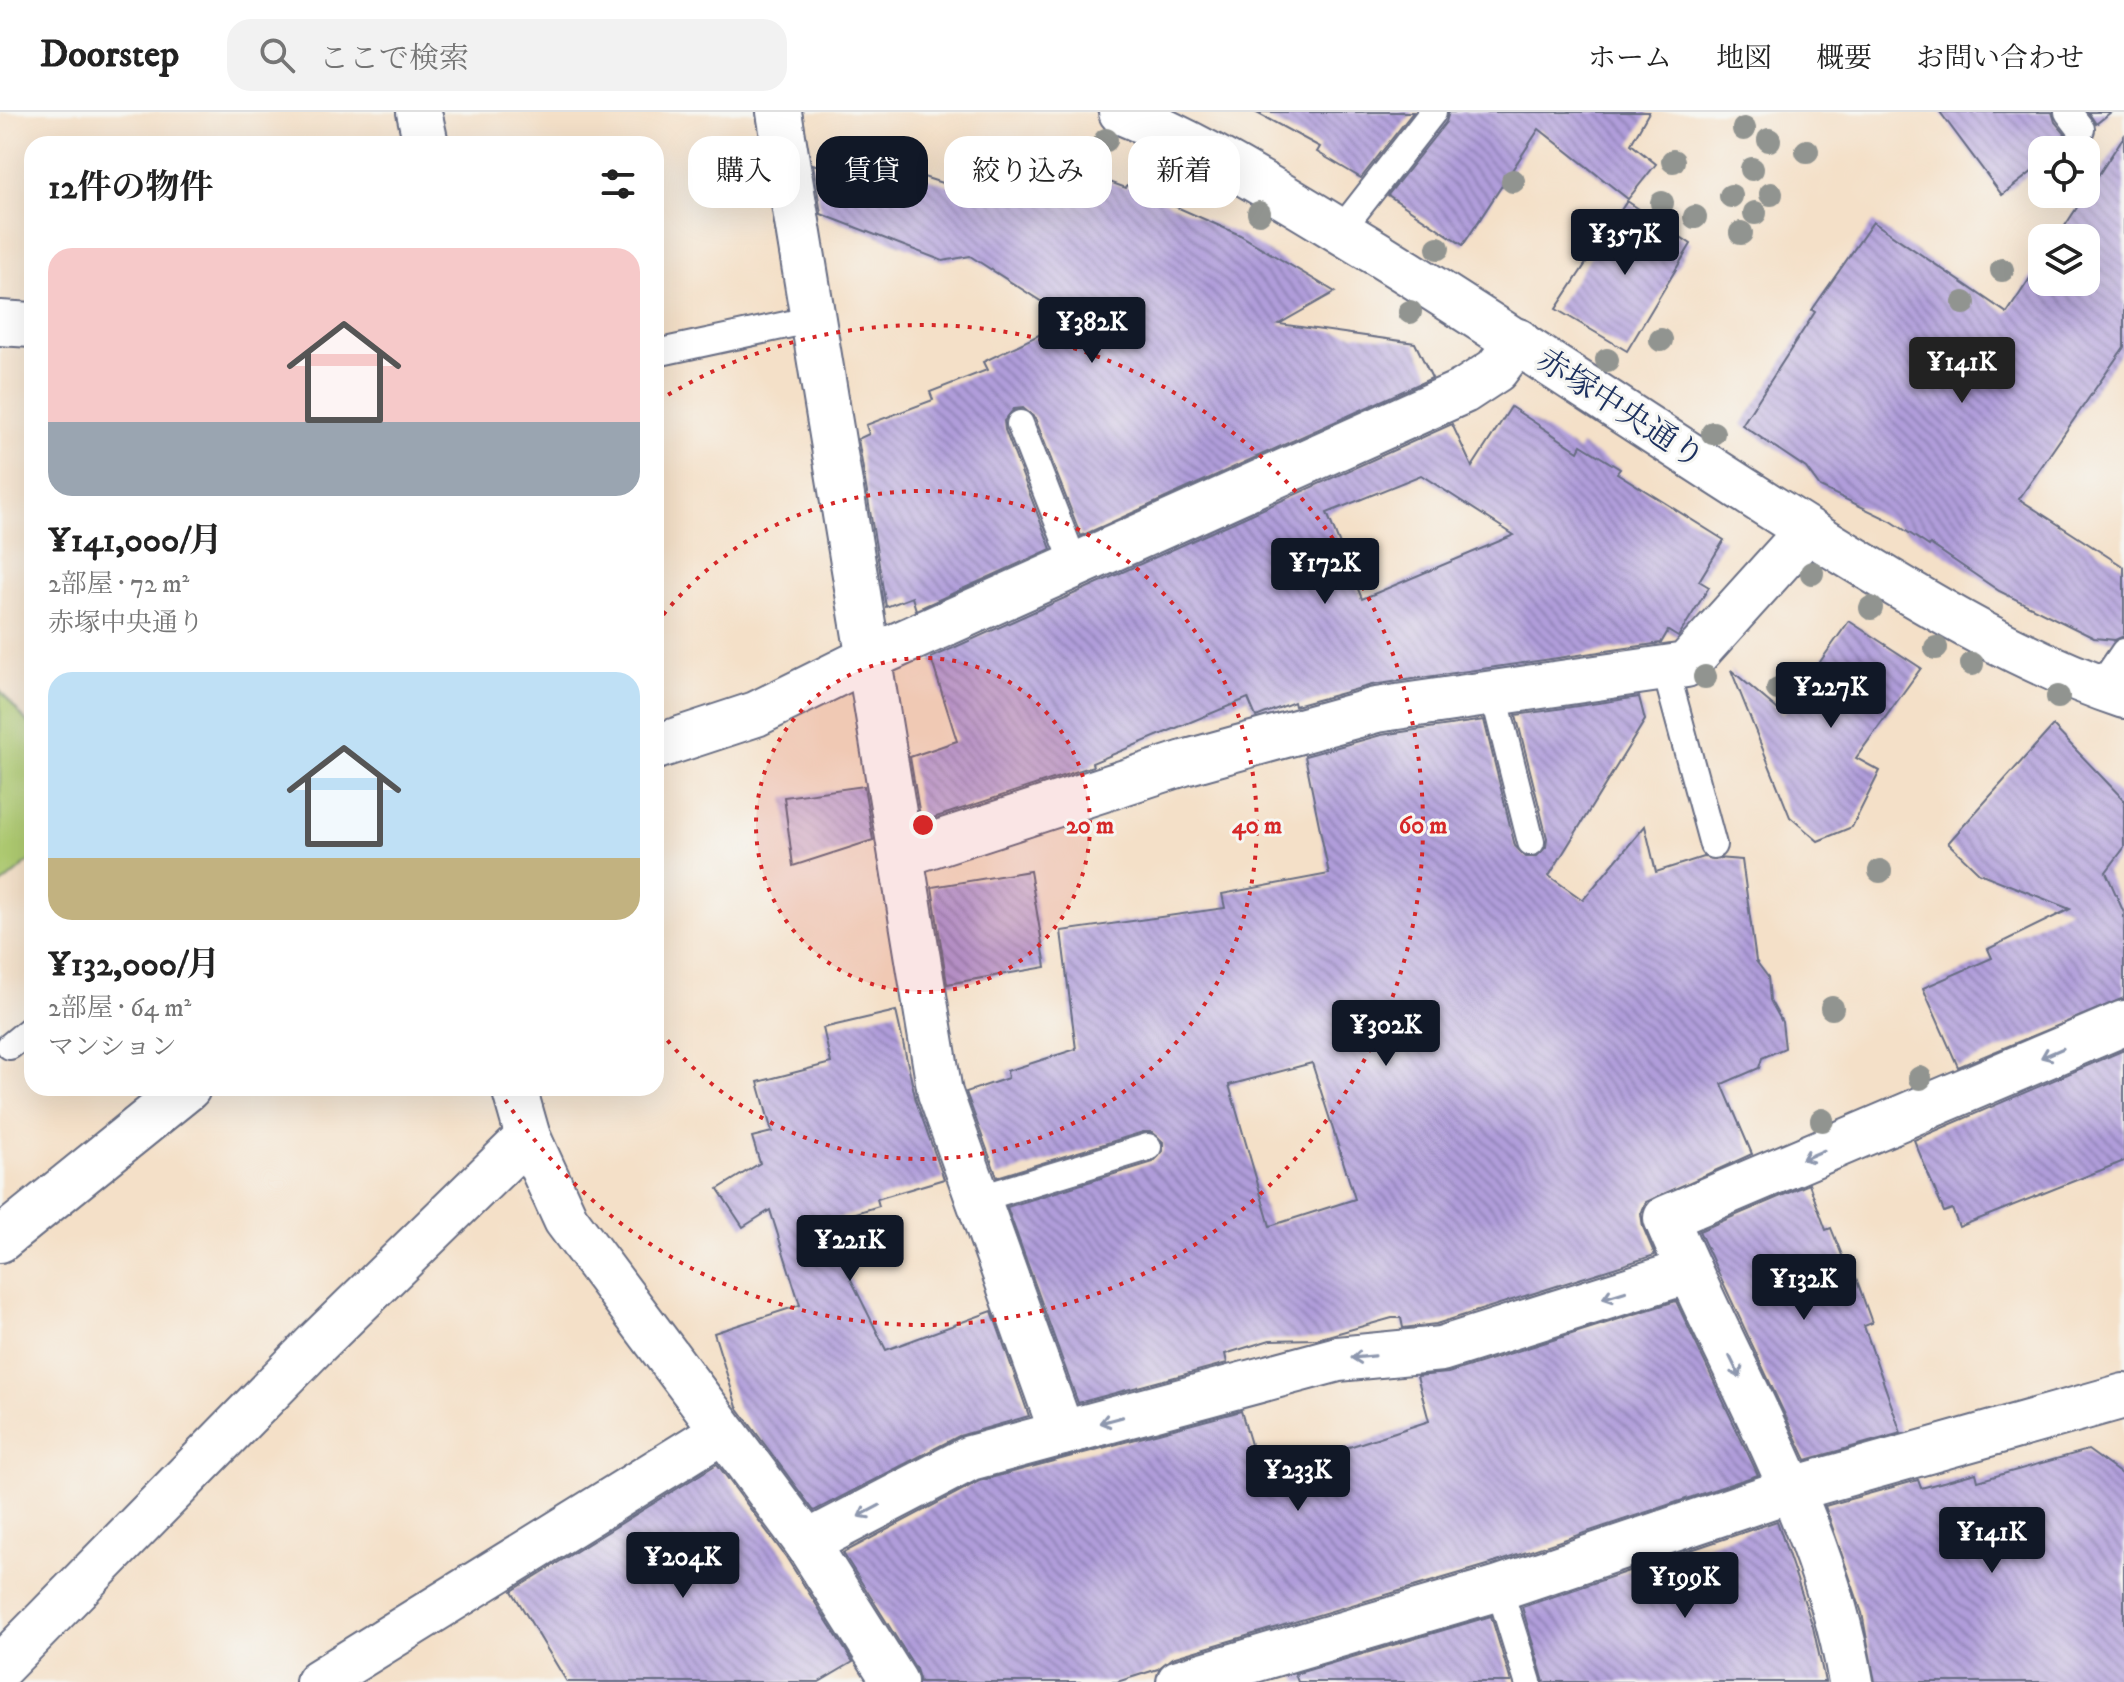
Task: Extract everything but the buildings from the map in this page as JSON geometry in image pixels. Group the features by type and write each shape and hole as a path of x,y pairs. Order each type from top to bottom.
{"street":[{"path":"419,112 424,136"},
{"path":"779,112 871,657 940,1093 1062,1433"},
{"name":"赤塚中央通り","path":"1121,112 1252,176 1518,341 1807,531 1929,606 2112,692"},
{"path":"0,323 24,324"},
{"path":"664,744 756,714 871,657 1464,391 1496,370 1518,341"},
{"path":"901,855 1258,742 1376,710 1686,665 1807,531"},
{"path":"1851,1682 1843,1639 1793,1489 1666,1218 2124,1023"},
{"path":"0,1240 178,1096"},
{"path":"516,1096 528,1137 566,1220 721,1432 807,1543 895,1682"},
{"path":"0,1667 316,1344 528,1137"},
{"path":"807,1543 970,1458 1338,1359 1441,1349 1689,1271"},
{"path":"1179,1682 1499,1588 1793,1489 2121,1409"},
{"path":"318,1682 721,1432"}],"lane":[{"path":"1340,231 1433,112"},
{"path":"664,351 814,319"},
{"path":"1020,424 1075,565"},
{"path":"2112,692 2124,652"},
{"path":"1665,668 1713,845"},
{"path":"1493,691 1531,842"},
{"path":"10,1046 24,1035"},
{"path":"978,1199 1148,1147"},
{"path":"1499,1588 1528,1682"}],"green space":[{"path":"0,690 24,718 24,866 0,886"}]}
